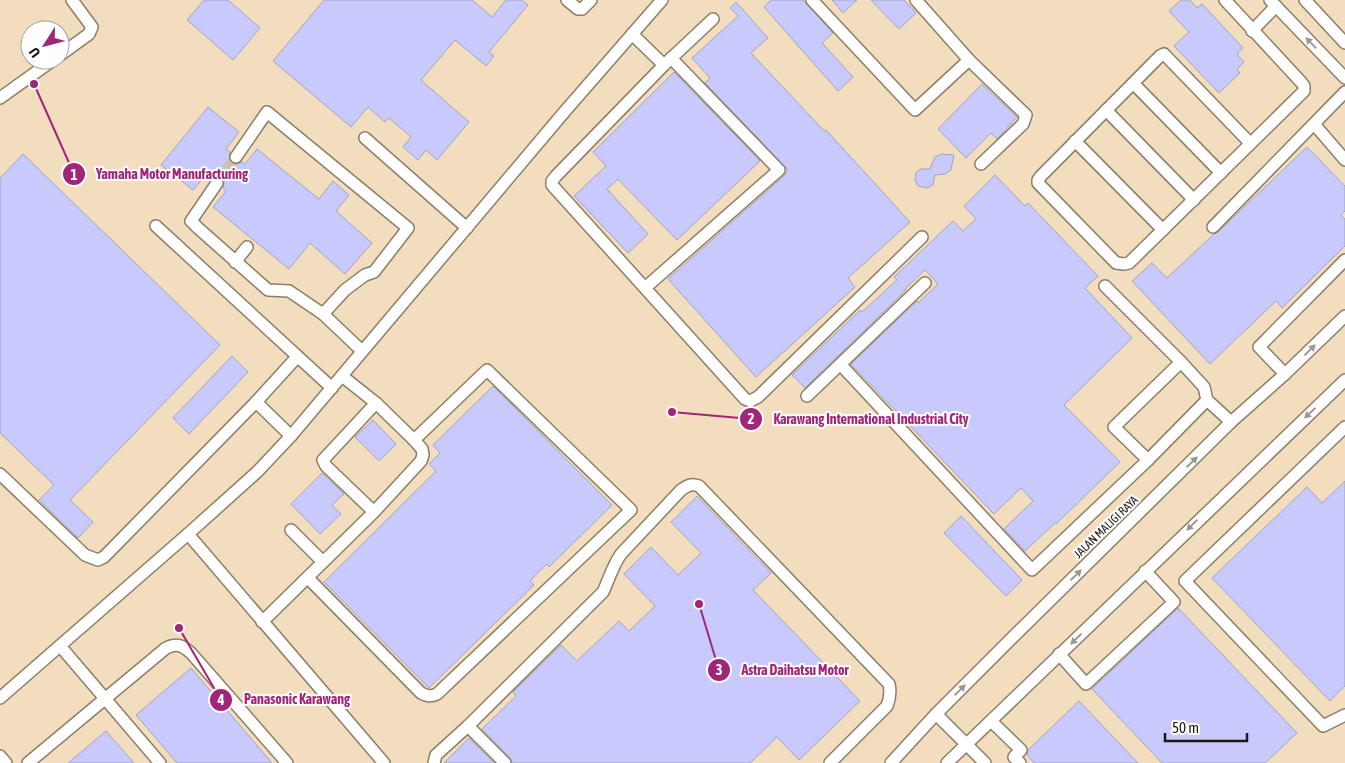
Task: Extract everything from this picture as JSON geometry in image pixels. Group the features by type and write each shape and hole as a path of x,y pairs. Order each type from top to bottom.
{"street":[{"path":"70,48 89,34 92,28 72,0"},
{"path":"567,0 578,9 582,9 591,0"},
{"path":"0,698 61,647 257,472 291,436 662,0"},
{"path":"812,0 914,110 969,60"},
{"path":"916,0 969,60 1026,116 1026,119 1018,129 981,164"},
{"path":"1225,0 1301,82 1304,88 1302,93 1194,200 1129,263 1124,264 1116,263 1038,184 1041,176 1164,54 1250,143"},
{"path":"1305,0 1345,43"},
{"path":"1252,31 1273,3 1345,78"},
{"path":"713,19 668,62 552,181 552,185 745,399 750,401 758,397 922,237"},
{"path":"632,34 668,62 779,170 646,287"},
{"path":"0,98 39,70"},
{"path":"1134,84 1221,173"},
{"path":"1213,227 1345,92"},
{"path":"1106,110 1194,200"},
{"path":"236,157 267,112 408,228 374,272 365,275 345,290 322,314"},
{"path":"1314,124 1345,160"},
{"path":"365,138 467,228"},
{"path":"1075,141 1163,230"},
{"path":"217,183 191,221 234,262 268,290 289,291 322,314 362,351"},
{"path":"156,226 332,388"},
{"path":"234,262 246,247"},
{"path":"1284,374 1259,346 1345,260"},
{"path":"807,396 925,283"},
{"path":"1105,286 1181,362 1204,387 1207,400 1231,422"},
{"name":"JALAN MALIGI RAYA","path":"891,763 936,714 1231,422 1345,316"},
{"path":"0,474 85,555 98,560 104,557 256,402 297,357"},
{"path":"1148,460 1114,427 1181,362"},
{"path":"841,365 1032,570 1148,460 1207,400"},
{"path":"308,578 421,693 431,696 437,694 631,510 487,370 414,440"},
{"path":"262,622 374,512 421,461 423,456 422,449 414,440 376,403 342,376"},
{"path":"947,763 1345,380"},
{"path":"256,402 291,436"},
{"path":"374,512 326,466 323,460 376,403"},
{"path":"1345,427 1185,581 1323,726 1345,715"},
{"path":"434,763 436,755 604,592 614,570 615,563 621,554 681,490 688,485 695,484 792,581 889,684 890,698 887,706 830,763"},
{"path":"291,530 322,562"},
{"path":"188,534 384,763"},
{"path":"1059,654 1086,684 1174,602 1145,571"},
{"path":"30,763 166,648 176,644 183,646 287,763"},
{"path":"61,647 160,763"},
{"path":"936,714 984,763"},
{"path":"991,721 1021,750 1014,757 1020,763"},
{"path":"468,726 505,763"},
{"path":"0,756 6,763"}],"shaded area":[{"path":"0,0 1345,0 1345,763 0,763"}],"building":[{"path":"204,0 228,0 260,28 233,60 187,20"},
{"path":"324,0 472,0 492,17 506,0 522,0 528,5 489,52 494,56 486,66 455,40 421,80 469,122 437,160 426,150 418,160 403,147 411,137 389,118 385,122 368,107 351,127 273,61"},
{"path":"771,0 803,0 833,33 822,43 853,77 838,91 764,7"},
{"path":"832,0 857,0 843,13"},
{"path":"871,0 904,0 916,13 899,29"},
{"path":"1181,0 1190,0 1197,8 1202,4 1243,48 1237,54 1244,62 1237,69 1240,73 1219,93 1174,46 1189,32 1169,11"},
{"path":"736,2 768,38 751,53 824,131 826,130 910,222 848,278 855,287 756,377 668,279 784,176 788,170 705,83 710,78 692,58 738,16 730,8"},
{"path":"674,72 760,161 677,240 618,179 607,189 648,234 628,253 574,196 606,166 593,152"},
{"path":"982,84 1017,117 997,139 991,133 966,158 938,129"},
{"path":"208,107 239,132 226,149 230,152 229,160 232,163 242,162 245,164 257,149 319,199 333,181 349,195 336,211 372,243 345,274 310,243 289,269 213,207 226,191 223,188 222,177 211,178 206,175 193,190 161,165"},
{"path":"1307,147 1345,186 1345,211 1341,215 1345,219 1345,246 1282,308 1276,301 1210,364 1132,281 1152,263 1167,278"},
{"path":"23,154 220,345 70,500 93,522 78,538 39,500 54,485 0,433 0,178"},
{"path":"941,154 954,155 951,170 945,174 935,175 933,185 927,188 918,186 915,180 916,173 920,169 930,169 935,157"},
{"path":"995,175 1025,206 1028,203 1098,276 1085,288 1132,338 1064,405 1120,462 1025,551 1004,529 1033,501 1021,488 994,514 851,364 917,301 918,303 938,284 925,270 805,388 792,375 860,310 862,312 897,280 894,277 953,221 963,231 976,219 964,206"},
{"path":"232,356 248,372 189,434 173,418"},
{"path":"493,386 612,505 549,567 547,564 530,581 534,585 429,688 324,582 436,471 429,464 440,453 433,445"},
{"path":"373,420 396,444 379,461 355,437"},
{"path":"322,473 344,494 332,505 341,514 320,534 291,504"},
{"path":"1345,481 1345,686 1330,701 1212,578 1307,487 1322,503"},
{"path":"697,496 771,573 753,590 860,701 799,760 777,737 750,763 512,763 510,758 482,729 516,696 513,692 561,645 577,661 619,621 629,631 655,606 624,574 651,547 678,575 701,553 671,522"},
{"path":"961,516 1022,580 1006,596 944,533"},
{"path":"1178,608 1297,733 1265,763 1162,763 1092,689"},
{"path":"191,668 272,763 177,763 136,715"},
{"path":"1079,701 1138,763 1034,763 1027,755 1028,750"},
{"path":"106,731 134,763 68,763"},
{"path":"469,738 494,763 444,763"}],"tunnel":[{"path":"217,183 236,157"}],"place":[{"name":"Yamaha Motor Manufacturing","path":"34,84"},
{"name":"Karawang International Industrial City","path":"672,412"},
{"name":"Astra Daihatsu Motor","path":"699,604"},
{"name":"Panasonic Karawang","path":"179,628"}]}
